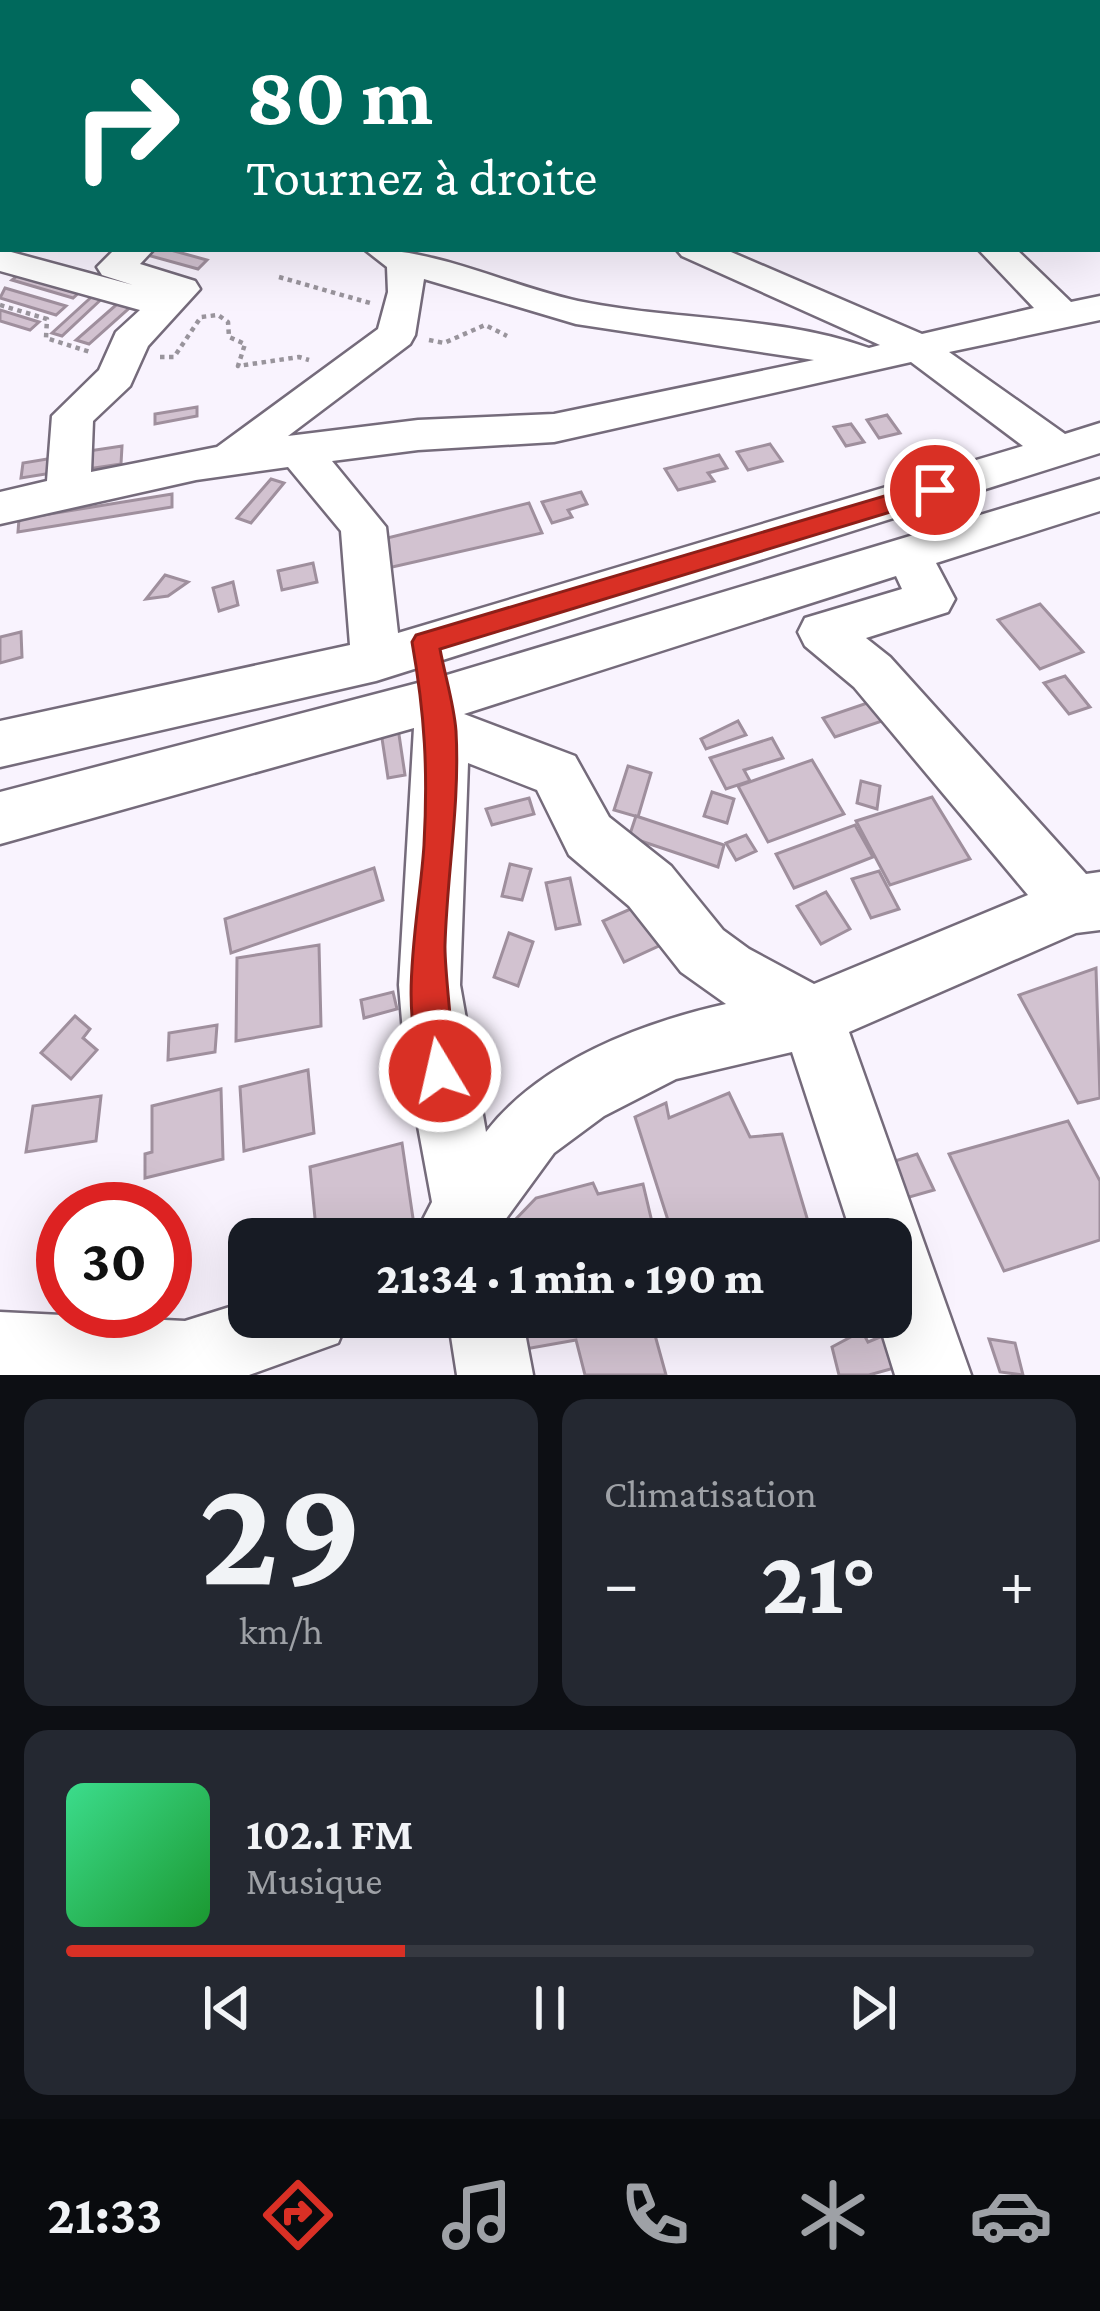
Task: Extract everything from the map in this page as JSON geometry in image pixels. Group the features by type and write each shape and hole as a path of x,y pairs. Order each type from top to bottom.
{"street":[{"path":"708,252 915,346 1064,440"},
{"path":"999,252 1061,313"},
{"path":"227,461 346,372 399,323 394,256 576,312 812,345 1064,440"},
{"path":"0,260 116,267 166,305 130,341 112,382 73,416 68,494"},
{"path":"0,508 298,450 418,435 554,428 1100,308"},
{"path":"0,818 420,683 1064,440"},
{"path":"298,450 363,527 420,683 439,848 429,945 430,1025 461,1218"},
{"path":"0,744 420,683 910,557 1100,495"},
{"path":"470,1218 530,1129 581,1093 668,1049 812,1016 1087,903 872,672 822,632 931,599 910,557"},
{"path":"420,683 556,773 589,836 650,886 702,951 727,971 812,1016 881,1218"},
{"path":"912,1312 933,1375"},
{"path":"0,1349 184,1359 248,1338"},
{"path":"489,1338 495,1375"}],"path":[{"path":"279,277 444,343 485,325 507,336"},
{"path":"0,305 47,319 46,338"},
{"path":"125,357 174,357 201,317 218,315 229,322 229,337 245,344 238,366 298,357 346,372"}],"building":[{"path":"178,252 207,260 198,269 140,253"},
{"path":"23,271 84,288 73,298 12,280"},
{"path":"5,288 66,306 56,315 0,298"},
{"path":"98,291 108,293 62,336 52,333"},
{"path":"124,298 136,302 89,344 76,340"},
{"path":"0,310 39,322 30,330 0,321"},
{"path":"197,407 197,416 155,424 155,414"},
{"path":"887,415 900,433 879,438 867,420"},
{"path":"851,424 864,442 846,446 834,427"},
{"path":"770,444 782,461 748,470 737,452"},
{"path":"122,446 121,464 81,470 82,452"},
{"path":"719,455 727,468 708,473 714,481 678,490 665,469"},
{"path":"53,458 52,473 21,478 23,463"},
{"path":"271,479 284,483 251,523 237,518"},
{"path":"581,492 587,504 568,510 572,517 552,523 542,502"},
{"path":"172,494 172,507 18,532 19,519"},
{"path":"529,503 542,533 388,568 379,540"},
{"path":"313,563 317,582 282,590 278,571"},
{"path":"165,575 188,582 168,596 146,599"},
{"path":"233,582 238,605 219,611 213,588"},
{"path":"1040,604 1083,652 1040,669 998,620"},
{"path":"21,632 22,657 0,663 0,637"},
{"path":"1065,676 1090,707 1069,714 1044,683"},
{"path":"876,700 888,719 835,737 823,718"},
{"path":"738,721 746,735 706,749 701,739"},
{"path":"398,728 405,775 388,778 381,732"},
{"path":"772,738 783,758 744,770 750,781 726,789 710,758"},
{"path":"812,760 844,814 768,842 738,786"},
{"path":"628,766 651,773 638,817 614,810"},
{"path":"861,781 880,786 877,809 857,803"},
{"path":"712,792 734,799 727,823 704,816"},
{"path":"932,797 970,859 890,885 856,821"},
{"path":"529,798 534,814 492,825 486,809"},
{"path":"636,816 724,845 718,867 629,837"},
{"path":"855,825 873,857 794,888 776,854"},
{"path":"746,835 756,851 736,860 726,843"},
{"path":"510,864 531,869 522,900 502,896"},
{"path":"374,868 383,900 231,953 225,919"},
{"path":"879,871 899,909 871,918 852,879"},
{"path":"570,878 580,924 556,929 546,883"},
{"path":"826,892 850,929 821,944 797,906"},
{"path":"642,904 663,944 624,962 603,921"},
{"path":"509,933 533,942 518,986 494,977"},
{"path":"319,945 321,1026 236,1041 237,958"},
{"path":"1096,968 1100,1098 1078,1103 1019,995"},
{"path":"393,992 397,1009 364,1018 361,1000"},
{"path":"75,1016 90,1029 83,1038 97,1050 71,1079 41,1053"},
{"path":"217,1025 215,1052 168,1060 169,1033"},
{"path":"308,1070 314,1133 244,1151 240,1087"},
{"path":"221,1089 223,1159 145,1178 145,1154 152,1152 152,1106"},
{"path":"729,1093 750,1137 782,1134 807,1218 667,1218 635,1117 666,1103 669,1118"},
{"path":"101,1096 96,1141 26,1152 33,1106"},
{"path":"1068,1121 1100,1181 1100,1240 1004,1271 949,1154"},
{"path":"402,1143 413,1218 315,1218 310,1167"},
{"path":"917,1154 934,1190 906,1198 895,1161"},
{"path":"593,1183 598,1194 643,1184 651,1218 517,1218 536,1198"},
{"path":"511,1338 656,1338 666,1375 585,1375 576,1340 514,1351"},
{"path":"849,1338 868,1342 894,1338 905,1365 869,1375 839,1375 832,1347"},
{"path":"989,1339 1015,1343 1023,1375 1000,1372"}],"route":[{"path":"440,1071 430,1025 429,945 439,848 442,729 425,642 935,490"}]}
